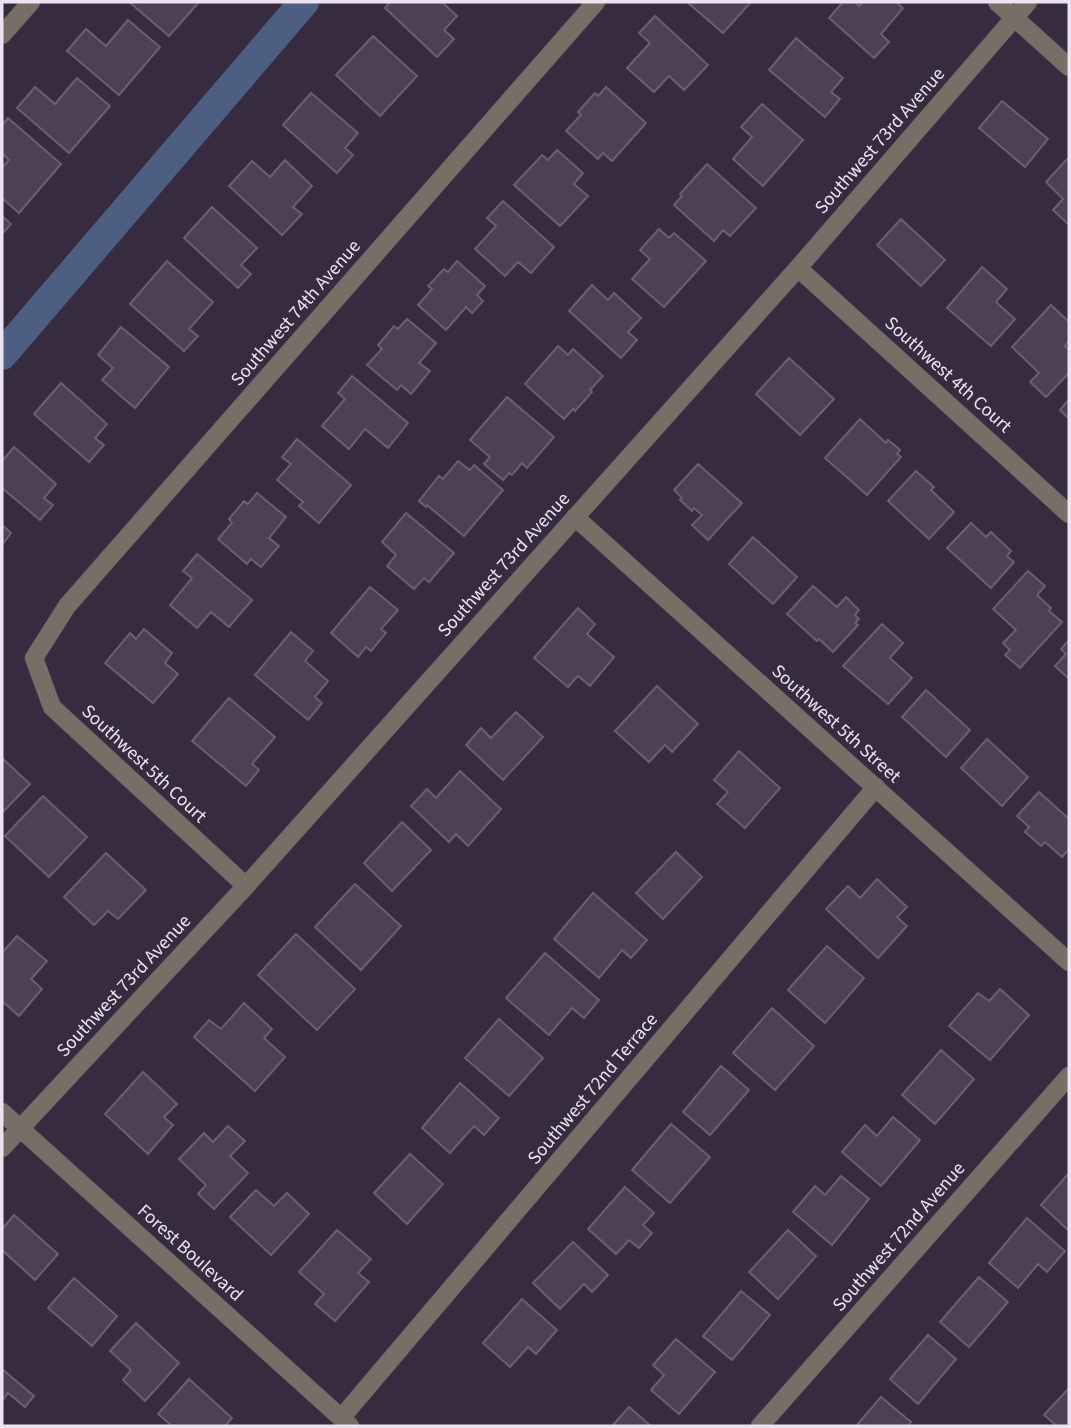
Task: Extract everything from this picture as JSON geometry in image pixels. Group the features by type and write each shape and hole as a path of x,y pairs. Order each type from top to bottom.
{"street":[{"path":"2,35 31,2"},
{"name":"Southwest 74th Avenue","path":"34,658 67,606 596,2"},
{"path":"997,2 1069,67"},
{"name":"Southwest 73rd Avenue","path":"2,1148 246,886 798,268 1028,2"},
{"name":"Southwest 4th Court","path":"798,268 1069,514"},
{"name":"Southwest 5th Street","path":"575,517 1069,962"},
{"name":"Southwest 5th Court","path":"34,658 52,707 246,886"},
{"name":"Southwest 72nd Terrace","path":"346,1422 876,787"},
{"name":"Southwest 72nd Avenue","path":"760,1426 1069,1076"},
{"name":"Forest Boulevard","path":"2,1112 346,1422"}],"building":[{"path":"129,2 199,2 169,36"},
{"path":"390,2 442,2 457,16 444,30 454,39 437,57 385,8"},
{"path":"687,2 751,2 723,33"},
{"path":"843,2 855,2 859,6 863,2 896,2 903,8 881,34 889,42 874,58 829,18"},
{"path":"655,16 708,65 684,90 669,76 654,92 627,68 650,43 639,33"},
{"path":"128,20 160,47 119,95 67,51 86,29 106,46"},
{"path":"373,36 417,76 380,116 336,75"},
{"path":"796,38 843,78 831,92 840,99 825,117 769,70"},
{"path":"77,78 110,106 69,153 17,108 35,87 55,104"},
{"path":"606,87 646,123 612,161 603,153 598,159 566,131 581,115 578,112 595,93 598,96"},
{"path":"311,93 358,133 345,148 353,155 337,173 283,125"},
{"path":"1002,101 1048,139 1025,167 979,128"},
{"path":"762,104 803,140 763,186 733,159 752,137 741,127"},
{"path":"8,118 61,164 19,213 2,198 2,168 9,160 2,153 2,125"},
{"path":"557,150 583,173 574,184 588,196 560,226 514,185 542,155 548,160"},
{"path":"1069,157 1069,225 1053,210 1063,199 1046,182"},
{"path":"285,160 312,186 293,207 302,214 282,235 229,186 252,161 270,177"},
{"path":"707,164 756,208 730,236 723,230 714,241 674,205 682,196 680,194"},
{"path":"503,201 554,247 531,273 518,262 505,276 475,249 496,226 487,218"},
{"path":"212,207 257,248 241,265 251,274 238,288 184,238"},
{"path":"2,216 11,224 2,234"},
{"path":"901,219 945,260 921,286 877,245"},
{"path":"659,229 669,238 674,233 706,261 664,307 632,279 650,259 640,250"},
{"path":"167,261 213,302 189,329 198,336 184,351 130,304"},
{"path":"457,261 485,286 477,295 483,301 472,313 466,307 446,330 418,305 432,289 428,286 444,269 448,272"},
{"path":"982,267 1007,289 996,302 1015,319 991,346 947,308"},
{"path":"592,285 608,300 614,293 641,318 628,332 637,340 621,358 569,311"},
{"path":"1051,305 1069,322 1069,341 1065,346 1069,350 1069,373 1046,397 1030,382 1039,373 1012,347"},
{"path":"407,319 436,343 419,363 430,371 411,394 401,385 397,390 367,365 382,349 378,345 394,326 398,329"},
{"path":"121,327 169,367 135,408 102,380 113,368 98,355"},
{"path":"558,346 568,355 573,349 603,376 575,411 573,409 564,419 525,384"},
{"path":"789,358 834,399 800,435 756,394"},
{"path":"352,376 408,423 388,448 365,429 349,449 322,426 345,399 338,393"},
{"path":"61,383 107,424 95,438 104,445 89,462 34,414"},
{"path":"507,397 554,437 527,468 522,463 512,475 509,473 503,480 484,464 490,457 470,440"},
{"path":"1069,399 1069,419 1060,410"},
{"path":"860,419 886,443 888,440 900,450 897,454 901,457 867,495 825,458"},
{"path":"297,439 351,485 319,523 299,506 303,502 277,480 291,464 282,457"},
{"path":"14,447 56,484 44,498 53,505 40,520 2,488 2,461"},
{"path":"458,461 470,470 474,465 503,490 464,536 419,501 439,476 443,479"},
{"path":"698,464 742,503 708,540 692,525 702,515 694,508 692,511 674,490"},
{"path":"916,471 934,487 931,490 954,512 929,539 888,501"},
{"path":"257,493 286,517 269,538 279,546 261,567 251,559 247,564 218,539 232,523 229,519 244,501 248,504"},
{"path":"406,513 454,553 429,582 424,578 414,589 387,566 396,555 382,542"},
{"path":"971,523 986,537 991,532 1011,551 1007,556 1014,562 991,588 947,548"},
{"path":"2,525 11,533 2,545"},
{"path":"753,537 797,577 773,604 729,564"},
{"path":"197,554 252,600 229,627 211,612 197,628 170,605 192,578 183,571"},
{"path":"1028,571 1045,586 1037,595 1062,622 1020,668 1005,655 1010,650 1003,643 1016,630 993,609"},
{"path":"813,586 837,607 846,597 859,610 855,615 859,619 855,623 858,625 833,652 787,614"},
{"path":"370,587 398,610 381,629 386,633 371,651 366,647 358,657 331,633"},
{"path":"578,608 595,624 587,634 614,657 590,686 578,676 568,687 534,658"},
{"path":"882,624 903,643 890,658 912,678 888,704 843,666"},
{"path":"144,629 172,653 165,663 178,674 153,703 105,663 130,633 136,639"},
{"path":"291,632 313,651 305,661 328,681 315,697 322,703 308,720 255,675"},
{"path":"1069,640 1069,679 1055,666 1066,654 1061,649"},
{"path":"657,686 698,724 672,752 665,745 649,762 615,731"},
{"path":"926,690 970,730 946,757 902,717"},
{"path":"229,698 275,737 252,764 259,770 246,786 192,741"},
{"path":"516,712 543,737 503,780 466,745 481,728 491,738"},
{"path":"987,739 1028,777 1002,806 961,768"},
{"path":"739,751 780,788 745,828 717,804 728,792 714,780"},
{"path":"2,758 30,784 2,813"},
{"path":"460,771 501,809 468,846 456,834 449,842 411,806 427,789 436,798"},
{"path":"1039,792 1069,819 1069,849 1062,857 1045,842 1041,846 1025,832 1029,827 1017,816"},
{"path":"43,796 87,837 49,877 5,836"},
{"path":"402,822 431,850 392,891 364,863"},
{"path":"676,852 702,877 663,919 636,893"},
{"path":"106,853 146,890 118,919 108,911 94,925 64,897"},
{"path":"877,879 907,907 897,917 907,926 878,958 826,909 848,886 860,898"},
{"path":"355,884 401,926 361,970 315,927"},
{"path":"593,893 647,940 631,958 622,950 599,978 554,939"},
{"path":"296,934 355,989 317,1030 258,975"},
{"path":"17,936 47,961 31,979 42,989 19,1016 2,1001 2,953"},
{"path":"827,946 864,978 825,1023 788,990"},
{"path":"545,953 599,1000 584,1018 572,1008 549,1035 506,998"},
{"path":"1000,989 1029,1015 990,1060 949,1026 978,993 989,1001"},
{"path":"244,1003 272,1029 264,1038 285,1057 255,1091 194,1037 209,1020 221,1029"},
{"path":"772,1008 814,1046 775,1090 733,1053"},
{"path":"499,1019 543,1058 509,1096 465,1058"},
{"path":"941,1050 974,1079 935,1124 902,1095"},
{"path":"721,1066 749,1090 710,1135 683,1112"},
{"path":"143,1072 177,1104 164,1117 173,1125 148,1154 105,1114"},
{"path":"460,1083 499,1118 484,1135 474,1126 450,1153 422,1128"},
{"path":"893,1117 920,1140 881,1186 842,1152 865,1125 877,1136"},
{"path":"671,1124 710,1157 670,1203 632,1170"},
{"path":"228,1126 245,1141 230,1156 248,1173 214,1209 198,1194 206,1185 179,1159 204,1133 213,1142"},
{"path":"410,1154 443,1184 407,1224 374,1193"},
{"path":"1069,1173 1069,1231 1041,1205"},
{"path":"841,1176 869,1199 832,1245 793,1212 815,1186 825,1195"},
{"path":"625,1187 654,1213 643,1225 652,1233 639,1248 629,1240 616,1254 588,1229"},
{"path":"256,1190 274,1206 287,1193 309,1214 271,1255 230,1217"},
{"path":"14,1215 58,1254 35,1280 2,1250 2,1229"},
{"path":"1027,1218 1065,1251 1047,1272 1038,1264 1018,1288 989,1263"},
{"path":"337,1230 371,1259 358,1273 369,1282 335,1321 315,1304 324,1294 299,1272"},
{"path":"788,1230 816,1256 778,1299 749,1272"},
{"path":"573,1242 608,1275 592,1292 584,1284 560,1309 533,1283"},
{"path":"979,1277 1008,1302 969,1347 940,1322"},
{"path":"74,1278 117,1316 92,1346 48,1308"},
{"path":"741,1291 770,1315 732,1360 703,1336"},
{"path":"522,1299 557,1330 536,1354 528,1347 510,1367 483,1343"},
{"path":"136,1323 179,1363 145,1401 123,1380 131,1370 110,1351"},
{"path":"928,1335 956,1359 918,1404 890,1379"},
{"path":"676,1339 715,1372 679,1414 651,1390 664,1375 653,1365"},
{"path":"2,1369 34,1396 25,1407 8,1393 2,1401"},
{"path":"189,1379 232,1418 225,1426 172,1426 158,1414"},
{"path":"1069,1388 1069,1426 1057,1426 1044,1415"},
{"path":"881,1397 911,1422 908,1426 856,1426"},
{"path":"629,1407 651,1426 612,1426"}],"waterway":[{"path":"2,355 304,2"}]}
